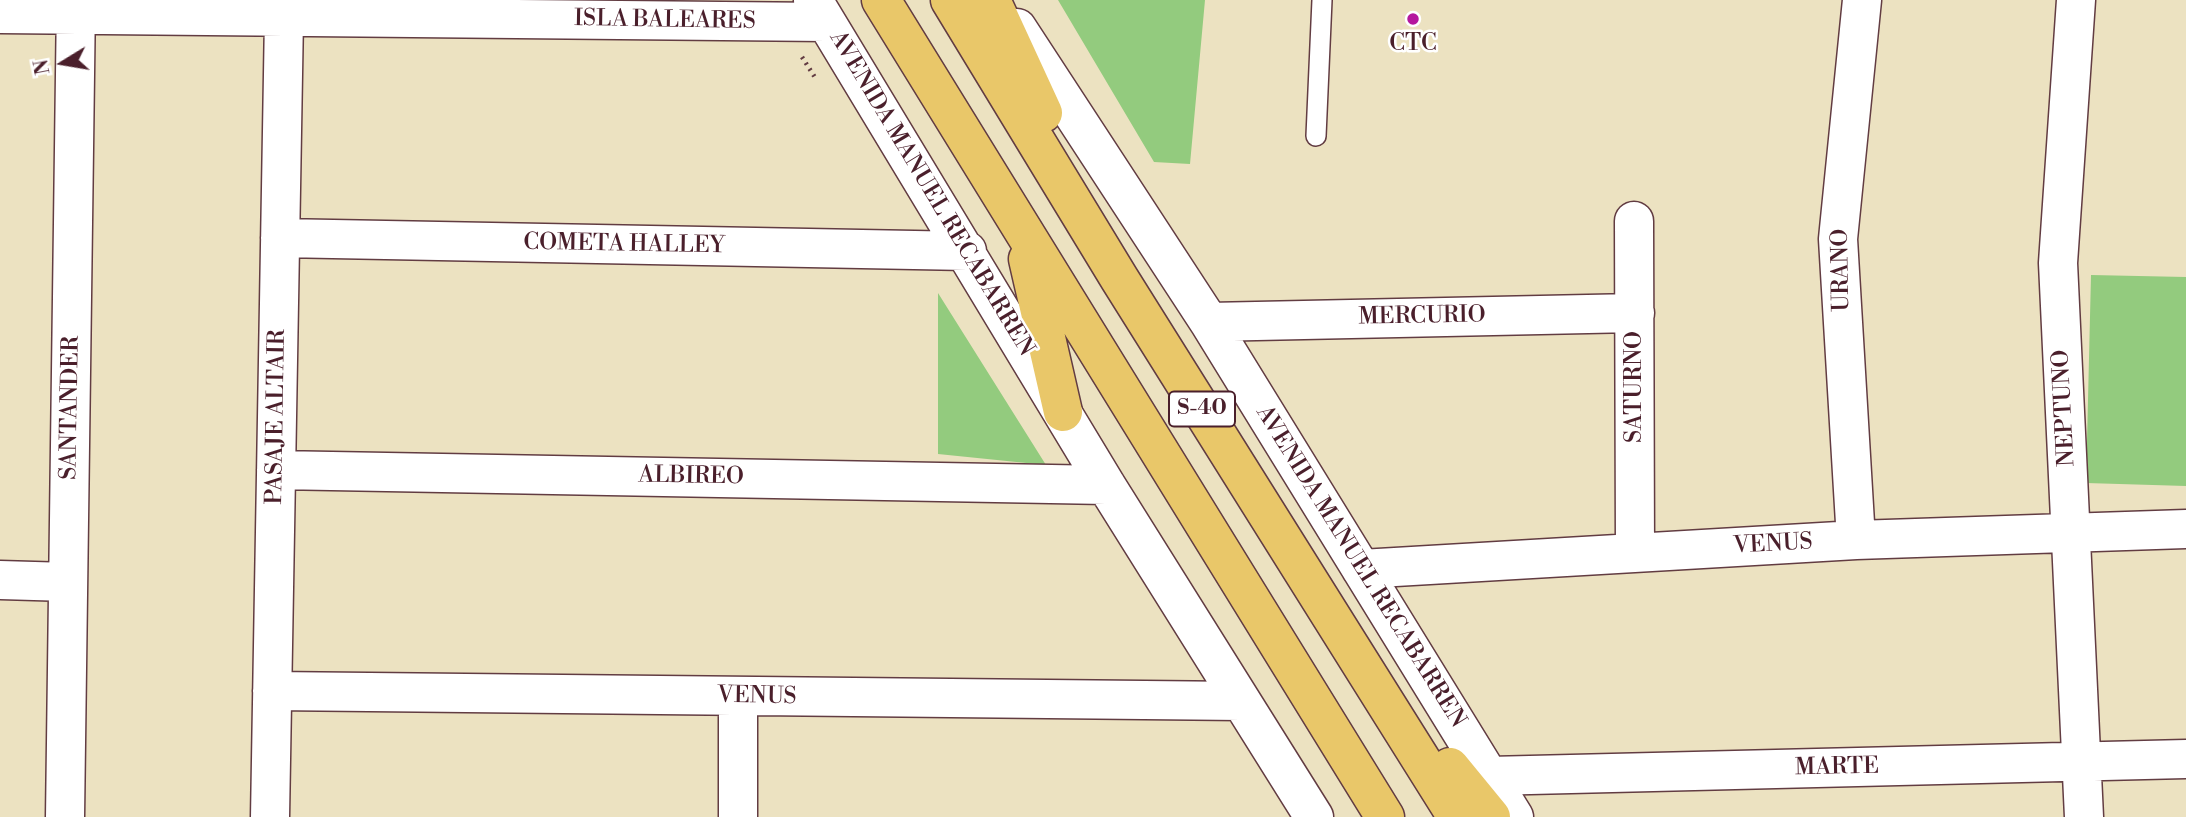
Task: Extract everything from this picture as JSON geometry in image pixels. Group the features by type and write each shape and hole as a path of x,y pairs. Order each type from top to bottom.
{"main road":[{"name":"S-40","path":"881,0 1385,817"},
{"name":"S-40","path":"950,0 1119,278 1358,654 1457,817"},
{"path":"991,0 1119,278"},
{"path":"1020,226 1063,412"},
{"path":"1358,654 1491,817"}],"street":[{"name":"AVENIDA MANUEL RECABARREN","path":"998,0 1209,322 1514,817"},
{"name":"URANO","path":"1856,540 1838,239 1862,0"},
{"name":"NEPTUNO","path":"2076,0 2058,263 2084,817"},
{"name":"ISLA BALEARES","path":"0,14 76,8 295,11 819,11"},
{"name":"SANTANDER","path":"65,817 76,8"},
{"name":"PASAJE ALTAIR","path":"270,817 280,238 295,11"},
{"name":"AVENIDA MANUEL RECABARREN","path":"819,11 967,251 1106,485 1314,817"},
{"name":"SATURNO","path":"1634,221 1636,553"},
{"name":"COMETA HALLEY","path":"280,238 967,251"},
{"name":"MERCURIO","path":"1209,322 1634,313"},
{"name":"ALBIREO","path":"276,470 1106,485"},
{"name":"VENUS","path":"1361,569 1856,540 2186,529"},
{"path":"0,580 68,582"},
{"name":"VENUS","path":"272,691 1241,701"},
{"path":"738,697 738,817"},
{"name":"MARTE","path":"1489,776 2186,759"}],"lane":[{"path":"1316,135 1322,0"}],"green space":[{"path":"1058,0 1205,0 1190,164 1154,162"},
{"path":"2091,275 2186,277 2186,486 2086,483"},
{"path":"938,293 1046,465 938,454"}],"place":[{"name":"CTC","path":"1413,19"}]}
